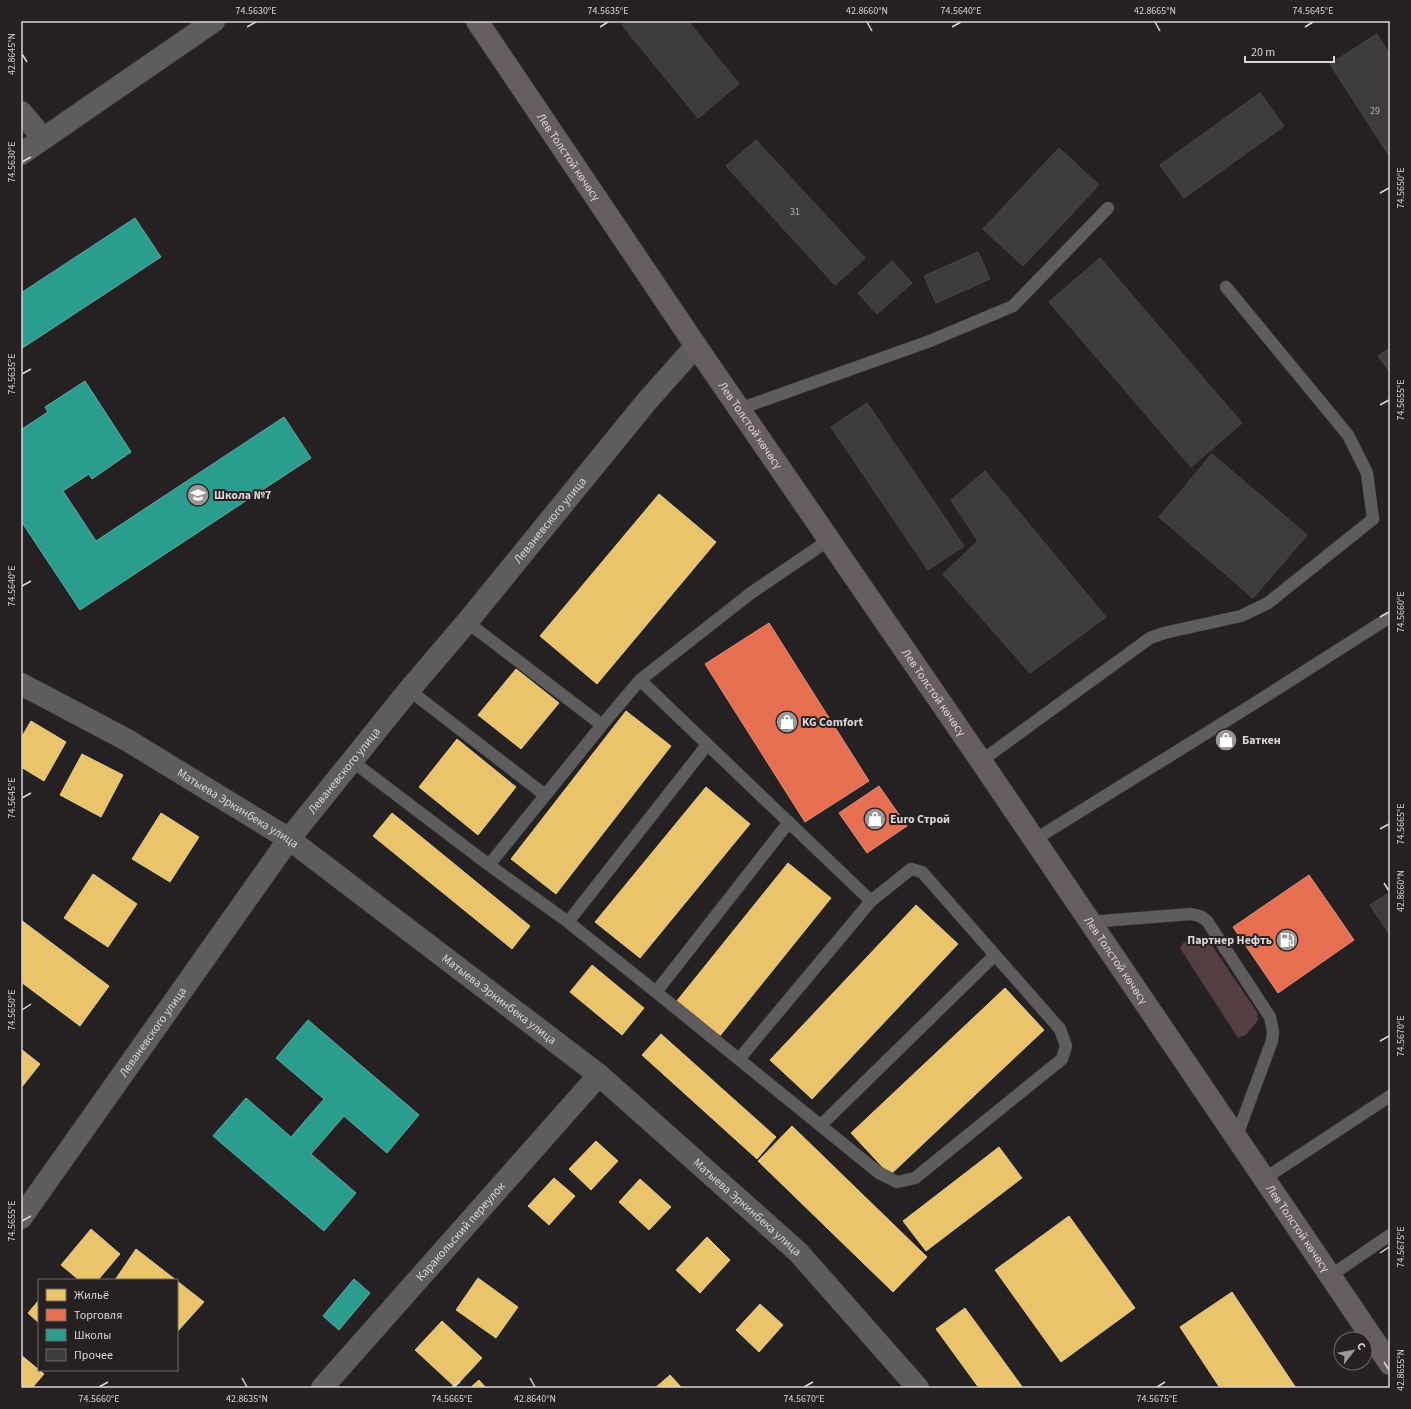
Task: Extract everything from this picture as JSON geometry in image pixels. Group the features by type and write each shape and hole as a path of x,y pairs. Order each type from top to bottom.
{"main road":[{"name":"Лев Толстой көчөсү","path":"477,21 696,346 981,761 1390,1364"}],"street":[{"path":"21,154 211,22"},
{"path":"21,112 43,138"},
{"name":"Леваневского улица","path":"21,1218 289,839 409,690 467,622 648,401 696,346"},
{"name":"Матыева Эркинбека улица","path":"21,684 127,740 289,839 599,1075 798,1252 917,1388"},
{"name":"Каракольский переулок","path":"322,1388 599,1075"}],"lane":[{"path":"739,409 930,341 1013,306 1108,208"},
{"path":"981,761 1150,638 1164,633 1241,616 1268,603 1373,519 1367,473 1348,435 1226,287"},
{"path":"489,865 640,680 751,593 829,540"},
{"path":"1034,840 1255,703 1390,617"},
{"path":"467,622 602,725"},
{"path":"640,680 871,901"},
{"path":"409,690 545,796"},
{"path":"568,922 707,744"},
{"path":"352,761 489,865 568,922 879,1172 897,1182 915,1178 1062,1059 1066,1046 1060,1029 922,872 910,869 871,901 739,1059"},
{"path":"656,992 789,822"},
{"path":"1089,922 1191,914 1200,916 1207,921 1270,1017 1273,1032 1272,1041 1236,1138"},
{"path":"821,1125 995,955"},
{"path":"1264,1179 1390,1096"},
{"path":"1330,1276 1390,1235"}],"shaded area":[{"path":"1188,940 1209,941 1257,1012 1258,1020 1246,1035 1238,1038 1180,948 1182,944"}],"building: Жильё":[{"path":"659,494 716,542 597,684 540,636"},
{"path":"516,669 559,703 521,749 478,715"},
{"path":"626,711 671,746 556,894 511,859"},
{"path":"31,721 66,742 44,781 21,767 21,738"},
{"path":"457,739 516,787 478,835 419,787"},
{"path":"82,754 123,775 101,817 60,795"},
{"path":"706,787 750,824 640,958 595,922"},
{"path":"161,813 199,837 170,882 132,859"},
{"path":"392,813 530,926 512,949 373,836"},
{"path":"788,863 831,898 719,1037 676,1002"},
{"path":"93,874 137,904 108,947 64,918"},
{"path":"916,905 958,944 812,1099 770,1060"},
{"path":"21,920 109,986 80,1026 21,982"},
{"path":"592,965 644,1008 622,1035 570,992"},
{"path":"1005,988 1044,1030 890,1175 851,1133"},
{"path":"661,1034 776,1137 757,1159 642,1055"},
{"path":"21,1049 40,1064 21,1088"},
{"path":"792,1126 927,1257 893,1292 758,1161"},
{"path":"596,1141 618,1161 591,1190 569,1169"},
{"path":"999,1147 1022,1178 926,1251 903,1221"},
{"path":"554,1178 575,1196 549,1225 528,1206"},
{"path":"640,1179 671,1207 649,1230 619,1202"},
{"path":"1069,1216 1135,1308 1061,1362 995,1270"},
{"path":"91,1229 120,1254 99,1279 78,1279 61,1265"},
{"path":"707,1237 730,1260 700,1293 676,1270"},
{"path":"136,1249 175,1279 116,1279"},
{"path":"478,1278 518,1307 496,1338 456,1310"},
{"path":"178,1282 204,1302 178,1331"},
{"path":"1232,1292 1296,1388 1220,1388 1180,1327"},
{"path":"38,1301 38,1322 28,1313"},
{"path":"760,1304 783,1325 759,1352 736,1330"},
{"path":"965,1308 1023,1388 979,1388 936,1329"},
{"path":"442,1321 482,1358 455,1387 415,1350"},
{"path":"21,1355 38,1369 38,1371 44,1374 32,1388 21,1388"},
{"path":"670,1375 682,1388 655,1388"},
{"path":"479,1380 486,1388 470,1388"}],"building: Торговля":[{"name":"KG Comfort","path":"769,623 869,781 805,822 705,664"},
{"path":"879,786 907,826 867,853 839,813"},
{"path":"1309,875 1354,940 1278,993 1233,927"}],"building: Школы":[{"path":"135,218 161,257 21,349 21,293"},
{"path":"85,381 131,452 92,479 89,474 63,491 96,541 284,417 311,458 80,610 21,521 21,428 22,429 48,412 45,407"},
{"path":"308,1020 419,1115 387,1153 344,1116 311,1154 356,1193 324,1231 213,1136 246,1098 291,1137 324,1099 276,1058"},
{"path":"354,1279 370,1293 339,1330 323,1316"}],"building: Прочее":[{"path":"626,21 688,21 739,84 698,118 622,25"},
{"path":"1377,34 1390,55 1390,157 1330,64"},
{"path":"1260,93 1284,126 1184,198 1160,165"},
{"path":"756,140 865,258 835,285 726,166"},
{"path":"1059,148 1099,185 1023,266 983,229"},
{"path":"978,252 990,279 936,303 924,276"},
{"path":"1100,258 1242,423 1191,467 1049,302"},
{"path":"892,261 912,283 877,314 858,293"},
{"path":"1390,348 1390,372 1378,356"},
{"path":"867,403 964,546 928,570 831,427"},
{"path":"1212,454 1307,535 1253,598 1159,517"},
{"path":"985,471 1106,617 1030,673 943,574 978,541 951,500"},
{"path":"1390,892 1390,935 1370,905"}],"place":[{"name":"Школа №7","path":"198,495"},
{"name":"KG Comfort","path":"787,722"},
{"name":"Баткен","path":"1226,740"},
{"name":"Euro Строй","path":"875,819"},
{"name":"Партнер Нефть","path":"1287,940"}]}
